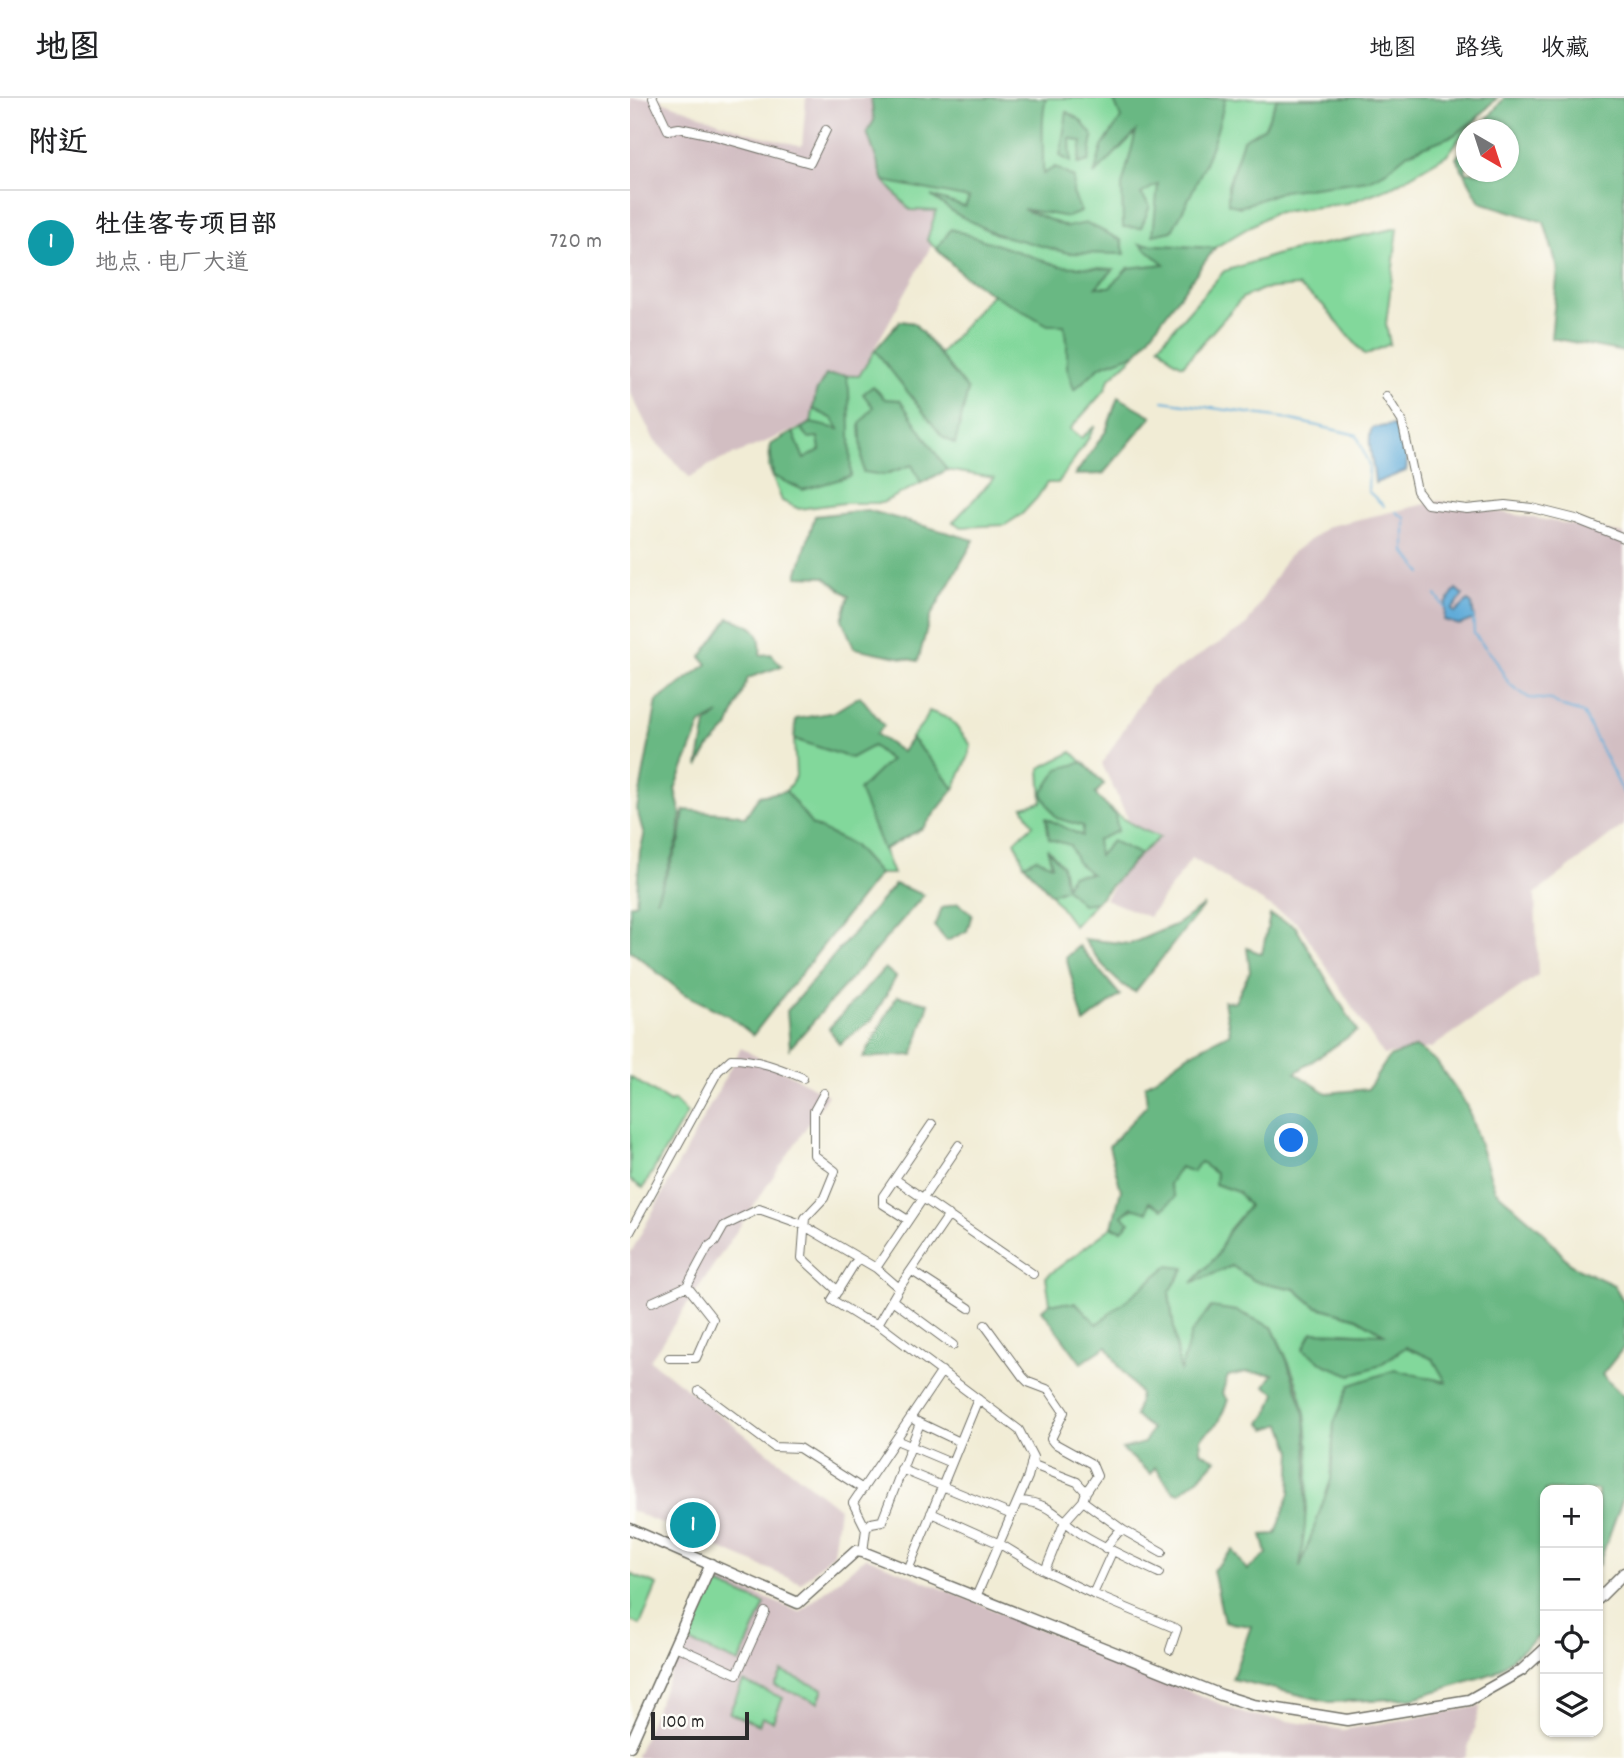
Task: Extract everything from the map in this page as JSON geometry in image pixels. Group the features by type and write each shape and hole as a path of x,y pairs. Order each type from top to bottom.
{"street":[{"path":"653,98 668,130 679,128 708,134 810,163 826,130"},
{"path":"1386,397 1402,421 1417,491 1427,505 1467,509 1505,505 1532,508 1576,519 1624,538"},
{"path":"630,1232 718,1071 731,1059 749,1059 803,1078"},
{"path":"824,1093 814,1111 814,1155 835,1171 824,1198 806,1218 802,1258 838,1291"},
{"path":"908,1220 883,1204 883,1196 932,1124"},
{"path":"876,1268 959,1145"},
{"path":"895,1179 1033,1274"},
{"path":"652,1302 687,1286 708,1247 715,1242 724,1226 759,1209 804,1226 876,1268 899,1288"},
{"path":"878,1324 948,1215"},
{"path":"858,1258 832,1300 861,1318 878,1324 1019,1430 1033,1457 1012,1515 976,1597"},
{"path":"912,1271 969,1308"},
{"path":"669,1358 696,1358 713,1319 687,1286"},
{"path":"892,1300 953,1345"},
{"path":"985,1325 1023,1377 1028,1382 1049,1390 1064,1412 1051,1439 1092,1465 1097,1476 1065,1521 1045,1571"},
{"path":"866,1529 853,1503 942,1371"},
{"path":"699,1391 774,1447 799,1448 863,1489"},
{"path":"908,1570 978,1399"},
{"path":"910,1419 960,1441"},
{"path":"863,1552 866,1529 871,1523 882,1521 920,1423"},
{"path":"896,1440 951,1464"},
{"path":"1031,1464 1077,1482 1084,1497 1121,1529 1162,1552"},
{"path":"901,1469 1012,1515"},
{"path":"1018,1500 1037,1502 1108,1550 1159,1573"},
{"path":"931,1513 1000,1544 1045,1571 1093,1594 1177,1629 1170,1650"},
{"path":"630,1529 798,1603 856,1551 863,1552 1221,1695 1254,1705 1346,1720 1469,1700 1522,1670 1540,1654"},
{"path":"1093,1594 1108,1550 1121,1529"},
{"path":"630,1746 710,1564"},
{"path":"1603,1594 1624,1573"},
{"path":"675,1646 737,1674 765,1612"}],"shaded area":[{"path":"630,98 662,98 662,101 749,133 802,146 806,98 871,98 874,121 945,221 859,376 826,375 811,423 711,464 690,478 654,440 630,392"},
{"path":"1439,501 1624,534 1624,825 1535,894 1538,975 1431,1048 1383,1055 1299,924 1192,858 1149,917 1105,899 1140,844 1102,764 1151,686 1246,626 1288,556 1329,526"},
{"path":"741,1048 828,1095 650,1360 839,1508 833,1553 801,1583 630,1510 630,1254"},
{"path":"866,1557 1245,1714 1343,1730 1481,1706 1465,1758 637,1758 711,1576 800,1612"}],"green space":[{"path":"871,98 1497,98 1477,119 1456,119 1456,143 1448,154 1393,186 1348,203 1273,213 1189,263 1137,353 1109,379 1105,390 1070,429 1081,438 1095,426 1058,483 1047,483 1022,514 1005,525 962,527 953,522 994,478 947,470 882,503 844,503 799,509 782,501 769,467 770,445 811,423 816,392 826,375 859,376 875,350 900,321 914,323 940,354 992,294 963,275 927,240 936,211 910,210 884,181 867,132 874,121"},
{"path":"871,98 1046,98 1043,174 1055,167 1074,178 1073,193 1081,212 1068,217 1023,209 1067,227 1087,223 1121,240 1125,254 1068,253 996,234 956,214 931,196 965,207 969,198 884,181 867,132 874,121"},
{"path":"1113,98 1225,98 1204,166 1172,231 1153,235 1158,184 1141,194 1150,206 1141,228 1123,227 1122,186 1136,132 1094,175 1102,147 1121,118"},
{"path":"1277,98 1497,98 1476,119 1456,119 1454,135 1408,153 1385,172 1369,180 1283,191 1240,207 1228,204 1228,186 1243,140 1265,127"},
{"path":"1504,98 1624,98 1624,352 1551,338 1558,269 1544,222 1480,202 1469,182 1519,182 1519,119 1487,119"},
{"path":"1067,112 1080,120 1093,136 1089,161 1078,164 1082,142 1070,138 1071,162 1060,156"},
{"path":"1398,228 1386,324 1390,344 1365,355 1322,304 1298,286 1263,289 1242,298 1183,365 1174,361 1159,345 1224,271 1282,253"},
{"path":"951,229 1060,266 1114,269 1096,287 1110,287 1128,268 1164,264 1140,244 1215,248 1137,353 1101,366 1074,390 1067,367 1064,325 1048,325 963,275 937,249"},
{"path":"900,321 914,323 968,390 955,444 942,436 875,350"},
{"path":"826,375 846,375 849,389 851,476 803,490 773,476 770,445 793,432 804,459 820,450 818,437 809,438 801,428 811,423 839,429 833,419 813,409 816,392"},
{"path":"873,386 885,399 900,400 947,470 921,483 912,465 883,475 863,472 860,424 873,407 863,394"},
{"path":"1118,397 1152,416 1103,474 1075,475 1106,431"},
{"path":"867,510 974,540 930,617 918,661 854,648 842,619 849,596 825,577 797,576 815,516"},
{"path":"729,618 754,629 760,639 760,655 771,654 782,666 748,678 728,728 708,749 698,767 706,724 719,714 701,724 675,789 681,815 678,840 656,900 680,840 684,810 745,817 759,796 786,791 812,825 853,845 879,874 753,1035 729,1016 684,994 630,950 630,905 636,903 640,851 644,836 637,809 657,701 707,664 701,657"},
{"path":"860,696 884,726 876,734 902,752 911,738 954,789 923,828 883,850 859,790 890,760 873,746 851,758 794,739 796,719 834,712"},
{"path":"929,711 950,719 971,745 954,789 911,738"},
{"path":"794,739 851,758 873,745 891,761 860,790 893,874 879,874 853,845 812,825 786,791 796,776"},
{"path":"1072,752 1104,784 1095,794 1103,802 1124,820 1160,837 1140,854 1074,926 1039,878 1024,864 1015,841 1033,825 1023,807 1042,802 1040,768"},
{"path":"1083,762 1104,784 1095,794 1115,815 1118,831 1097,840 1099,856 1112,841 1140,854 1096,902 1082,904 1066,888 1051,894 1024,864 1036,858 1052,865 1047,848 1062,865 1066,887 1071,875 1091,874 1077,862 1070,845 1049,839 1046,818 1082,836 1083,826 1056,818 1042,794 1058,769"},
{"path":"895,884 924,895 790,1048 787,1011"},
{"path":"958,903 972,914 967,931 947,941 934,926 942,908"},
{"path":"1204,905 1135,992 1112,976 1083,939 1130,944 1177,924"},
{"path":"1270,915 1295,926 1357,1031 1295,1073 1327,1093 1368,1089 1389,1057 1416,1047 1436,1061 1467,1106 1495,1190 1541,1230 1571,1265 1614,1285 1624,1302 1624,1347 1602,1375 1624,1397 1624,1495 1603,1552 1603,1485 1540,1485 1540,1635 1494,1673 1414,1698 1330,1702 1232,1679 1251,1626 1224,1622 1213,1570 1233,1550 1247,1570 1267,1554 1262,1535 1276,1534 1290,1493 1292,1451 1282,1424 1266,1429 1261,1423 1270,1410 1276,1393 1265,1386 1273,1374 1246,1372 1228,1376 1222,1393 1228,1400 1219,1422 1201,1438 1200,1451 1216,1460 1180,1493 1173,1491 1155,1467 1151,1474 1122,1449 1144,1443 1152,1429 1135,1416 1140,1394 1107,1346 1081,1363 1042,1310 1050,1303 1076,1303 1097,1324 1168,1266 1184,1268 1169,1293 1180,1372 1191,1334 1211,1307 1237,1311 1272,1327 1305,1414 1305,1525 1300,1567 1331,1480 1334,1423 1350,1385 1395,1370 1446,1382 1433,1359 1406,1347 1378,1366 1351,1375 1326,1365 1303,1349 1312,1332 1384,1334 1357,1318 1315,1306 1295,1289 1255,1281 1232,1266 1192,1283 1217,1256 1229,1230 1249,1206 1238,1192 1215,1184 1216,1174 1200,1162 1193,1172 1180,1167 1169,1184 1175,1197 1163,1209 1149,1202 1148,1212 1132,1207 1122,1216 1130,1222 1122,1230 1112,1227 1121,1190 1109,1146 1147,1105 1145,1086 1189,1054 1230,1033 1224,1001 1235,1002 1250,971 1247,948 1262,954"},
{"path":"1079,946 1120,995 1084,1023 1066,957"},
{"path":"885,968 896,977 872,1020 839,1044 829,1028"},
{"path":"897,996 929,1003 913,1055 863,1058"},
{"path":"630,1077 670,1102 674,1100 687,1113 643,1188 630,1180"},
{"path":"1199,1161 1216,1174 1215,1184 1238,1192 1250,1206 1229,1230 1217,1256 1193,1282 1232,1266 1255,1281 1295,1289 1315,1306 1357,1318 1385,1335 1343,1332 1378,1366 1406,1347 1433,1359 1447,1382 1395,1371 1334,1423 1331,1480 1299,1572 1307,1493 1305,1414 1300,1392 1272,1327 1180,1375 1169,1293 1184,1269 1138,1293 1097,1325 1076,1303 1050,1303 1046,1277 1112,1227 1122,1230 1121,1216 1157,1195 1180,1167"},
{"path":"630,1574 657,1585 640,1625 630,1621"},
{"path":"713,1582 765,1604 739,1663 687,1641"},
{"path":"782,1672 823,1689 818,1702 775,1686"},
{"path":"743,1682 783,1698 773,1721 762,1717 759,1725 729,1713"}],"water":[{"path":"1392,425 1404,446 1406,471 1375,483 1370,433 1372,428"},
{"path":"1456,589 1463,595 1452,610 1455,613 1468,601 1472,604 1474,619 1459,625 1444,620 1446,604"}],"waterway":[{"path":"1163,401 1283,418 1357,435 1369,466 1368,491 1384,506"},
{"path":"1396,512 1405,518 1405,552 1422,573"},
{"path":"1436,595 1445,608"},
{"path":"1473,616 1474,634 1495,659 1509,684 1529,698 1552,700 1563,707 1583,713 1624,794"}],"place":[{"name":"牡佳客专项目部","path":"693,1525"}]}
